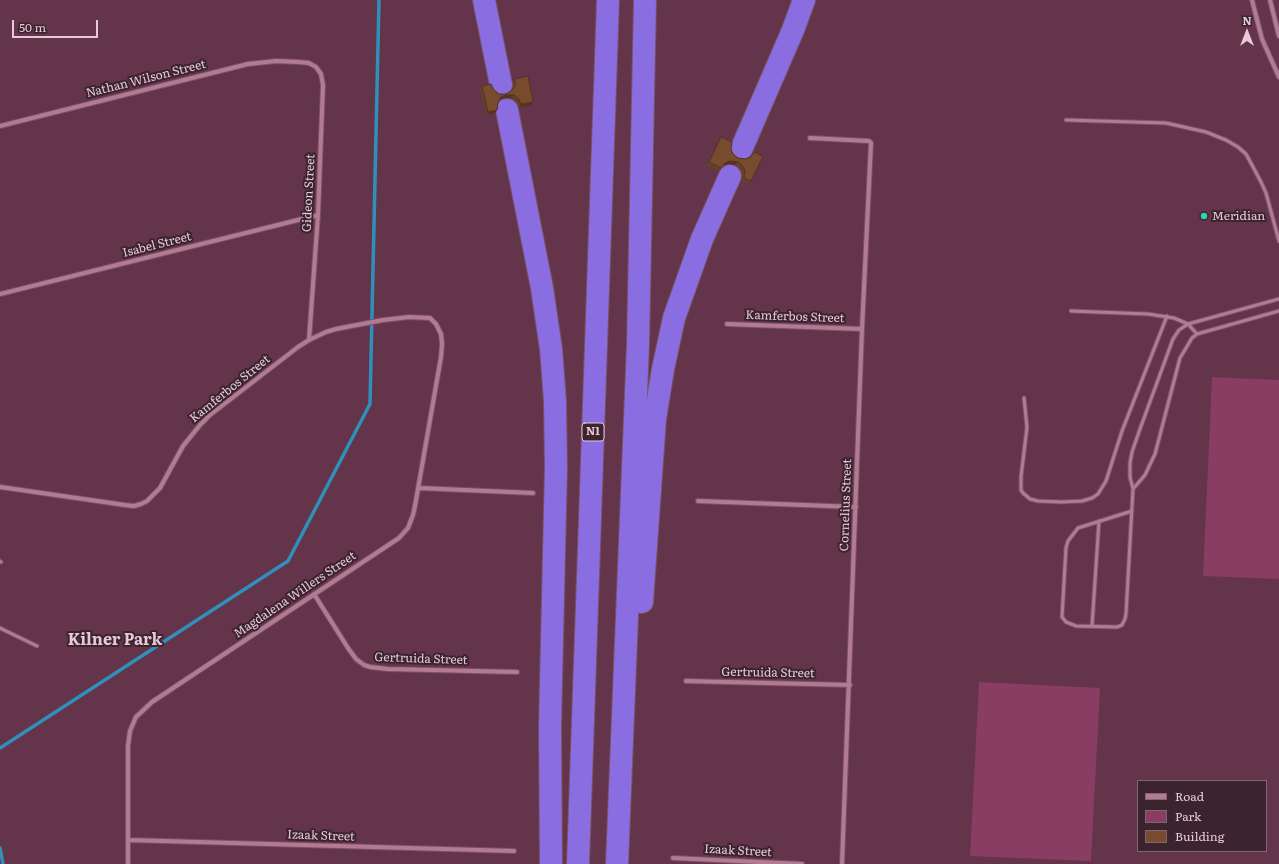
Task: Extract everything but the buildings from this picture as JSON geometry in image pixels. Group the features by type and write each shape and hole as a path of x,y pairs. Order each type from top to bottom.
{"highway":[{"path":"484,0 501,84"},
{"name":"N1","path":"578,864 608,0"},
{"path":"617,864 638,344 645,0"},
{"path":"740,150 793,30 804,0"},
{"path":"507,110 542,288 551,349 555,401 556,468 554,614 550,726 551,864"},
{"path":"621,864 655,419 663,369 674,318 702,239 730,176"}],"street":[{"path":"1252,0 1262,39 1279,77"},
{"path":"1270,0 1279,36"},
{"name":"Nathan Wilson Street","path":"0,126 248,64 276,61 299,62"},
{"name":"Gideon Street","path":"299,62 309,63 316,67 321,74 323,81 318,215 309,340"},
{"name":"Cornelius Street","path":"810,138 871,141 872,147 862,329 850,685 842,864"},
{"name":"Isabel Street","path":"0,294 318,215"},
{"name":"Kamferbos Street","path":"0,487 125,505 138,505 144,503 160,488 183,446 200,425 210,415 298,347 309,340 336,329 383,320 409,317 430,318"},
{"name":"Magdalena Willers Street","path":"128,864 128,746 130,730 136,718 152,702 399,538 408,528 413,516 442,349 442,339 439,328 430,318"},
{"name":"Kamferbos Street","path":"727,324 862,329"},
{"path":"418,488 533,493"},
{"path":"698,501 856,507"},
{"name":"Gertruida Street","path":"314,594 348,648 356,659 364,665 388,669 517,672"},
{"name":"Gertruida Street","path":"686,681 850,685"},
{"name":"Izaak Street","path":"128,840 514,851"},
{"name":"Izaak Street","path":"672,858 802,864"}],"lane":[{"path":"1066,120 1166,123 1206,132 1238,146 1246,154 1266,193 1279,241"},
{"path":"1132,511 1078,528 1068,541 1066,548 1062,617 1066,622 1076,626 1117,627 1122,625 1125,619 1132,511 1133,490 1130,477 1132,452 1168,348 1173,339 1179,330 1188,324 1279,299"},
{"path":"1071,311 1167,316 1179,319 1188,324 1197,334"},
{"path":"1133,490 1145,474 1155,454 1180,358 1188,344 1197,334 1279,311"},
{"path":"1024,398 1027,427 1021,477 1021,490 1023,494 1030,499 1038,501 1082,501 1092,498 1098,494 1106,481 1122,431 1167,316"},
{"path":"1092,626 1099,521"},
{"path":"0,628 37,646"}],"green space":[{"path":"1212,377 1279,380 1279,579 1203,576"},
{"path":"979,682 1100,688 1091,861 970,856"}],"waterway":[{"path":"0,748 288,561 370,404 379,0"},
{"path":"0,848 3,864"}],"place":[{"name":"Meridian","path":"1204,216"}],"district":[{"name":"Kilner Park","path":"115,640"}]}
